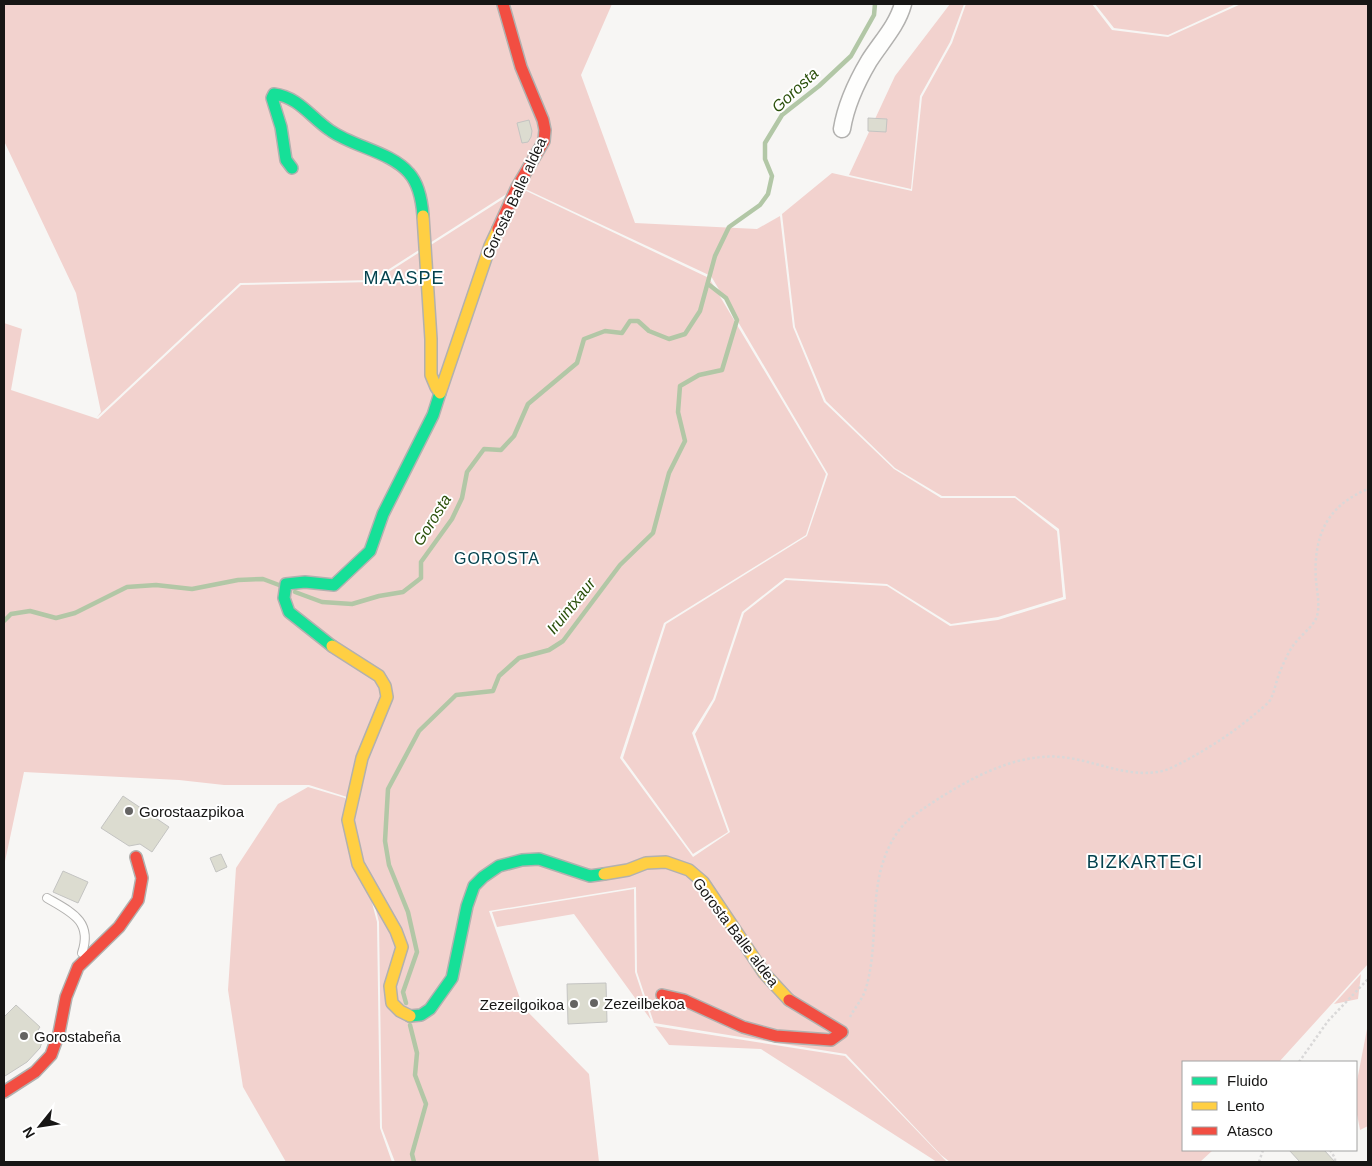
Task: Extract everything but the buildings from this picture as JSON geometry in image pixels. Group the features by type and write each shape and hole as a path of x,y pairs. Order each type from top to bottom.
{"street":[{"name":"Gorosta Balle aldea","path":"503,4 508,14 512,39 521,68 543,120 545,130 544,141 516,187 490,246 433,415 384,514 370,551 334,585 305,582 286,584 284,598 289,612 302,624 322,641 379,676 386,686 387,697 362,758 348,820 350,836 358,864 396,931 402,947 390,986 392,1004 409,1016 421,1015 430,1009 441,995 452,978 467,906 474,886 499,866 522,860 539,859 590,876 628,870 646,862 666,862 688,870 703,882 764,973 786,998 842,1032"},
{"path":"842,129 845,110 854,89 870,60 896,24 903,4"},
{"path":"292,168 286,160 280,120 272,98 274,94 281,94 294,99 326,129 346,141 402,166 410,174 416,185 420,201 425,239 431,350 430,372 433,386 440,393"},
{"path":"4,1092 35,1072 51,1054 59,1033 66,997 78,967 119,927 138,900 142,878 136,857"},
{"path":"662,995 684,1000 743,1028 776,1036 831,1040 842,1032"}],"lane":[{"path":"47,898 71,912 80,921 86,934 84,950 78,967"}],"path":[{"path":"842,1032 866,988 870,966 876,890 891,844 906,822 922,809 973,778 1019,761 1059,756 1140,773 1158,772 1173,767 1227,737 1269,702 1285,660 1317,616 1315,564 1319,538 1328,519 1336,508 1352,496 1368,489"},
{"path":"1299,1061 1328,1021 1368,979"}],"shaded area":[{"path":"4,4 612,4 581,75 635,223 757,229 780,216 793,327 824,402 894,469 941,498 1015,498 1057,531 1063,597 998,617 951,624 887,584 785,578 742,612 713,699 692,733 728,832 693,854 623,758 666,624 807,536 828,474 711,276 519,186 372,280 240,283 97,417 101,412 76,293 4,141"},
{"path":"950,4 964,4 950,42 920,96 911,189 849,175 895,76"},
{"path":"966,4 1092,4 1112,30 1168,37 1241,4 1368,4 1368,964 1280,1061 1182,1061 1182,1151 1212,1151 1200,1162 950,1162 941,1155 846,1054 654,1023 637,972 636,887 489,911 523,1007 589,1074 599,1162 395,1162 382,1128 379,922 347,797 309,785 224,785 179,780 24,772 4,866 4,323 22,329 11,390 98,419 241,285 373,282 520,188 709,278 826,474 806,535 664,623 620,758 693,857 730,832 695,734 715,700 744,613 786,580 887,586 950,626 998,620 1066,599 1059,529 1015,496 942,496 895,468 826,401 795,327 782,214 832,173 912,191 922,97 952,43"},
{"path":"1095,4 1236,4 1168,35 1114,28"},
{"path":"308,787 345,798 377,922 380,1128 392,1162 286,1162 243,1087 228,990 236,868 278,804"},
{"path":"634,889 635,972 651,1020 574,914 497,927 492,912"},
{"path":"1361,974 1358,999 1334,1004"},
{"path":"1368,1024 1368,1126 1360,1130 1357,1114 1357,1081"},
{"path":"655,1026 845,1056 947,1162 937,1162 761,1049 669,1045"}],"waterway":[{"name":"Gorosta","path":"295,592 322,602 352,604 379,596 403,592 421,578 421,562 452,519 462,498 467,472 484,449 501,450 514,436 528,404 577,363 584,339 605,331 622,333 630,321 638,321 649,331 669,339 685,334 700,311 715,256 729,227 760,205 768,194 772,176 765,159 765,143 782,115 819,86 851,56 874,15 875,4"},
{"name":"Iruintxaur","path":"406,1003 403,992 417,952 408,912 389,865 385,841 388,789 419,731 456,695 493,691 499,676 519,658 549,650 563,641 620,565 653,533 669,473 685,441 678,412 680,386 699,375 722,370 737,320 726,298 708,284"},
{"name":"Gorosta","path":"4,621 11,614 30,611 56,618 75,613 127,587 156,585 192,589 238,580 263,579 279,585"},
{"name":"Iruintxaur","path":"410,1025 417,1053 415,1075 426,1104 412,1154 414,1162"}],"traffic: fast":[{"path":"292,168 286,160 281,127 272,98 274,94 291,99 340,137 382,155 401,166 409,173 418,188 423,216"},
{"path":"332,646 289,612 284,598 286,584 305,582 334,585 370,551 383,514 433,415 440,393"},
{"path":"410,1016 421,1015 430,1009 452,978 467,906 474,886 483,877 499,866 522,860 539,859 590,876 604,874"}],"traffic: slow":[{"path":"423,216 431,339 431,375 440,393 490,246 498,229"},
{"path":"332,646 379,676 385,686 387,697 362,758 348,820 358,864 396,931 402,947 390,986 392,1003 400,1011 410,1016"},
{"path":"604,874 628,870 646,863 666,862 689,870 703,882 764,973 789,1000"}],"traffic: jam":[{"path":"498,229 517,187 544,141 545,130 543,120 521,67 503,4"},
{"path":"4,1092 35,1072 51,1055 59,1033 66,997 78,967 119,927 138,900 142,878 136,857"},
{"path":"662,995 684,1000 743,1027 776,1036 831,1040 842,1032 789,1000"}],"place":[{"name":"Gorostaazpikoa","path":"129,811"},
{"name":"Zezeilbekoa","path":"594,1003"},
{"name":"Zezeilgoikoa","path":"574,1004"},
{"name":"Gorostabeña","path":"24,1036"}],"district":[{"name":"MAASPE","path":"404,278"},
{"name":"GOROSTA","path":"497,558"},
{"name":"BIZKARTEGI","path":"1145,862"}]}
